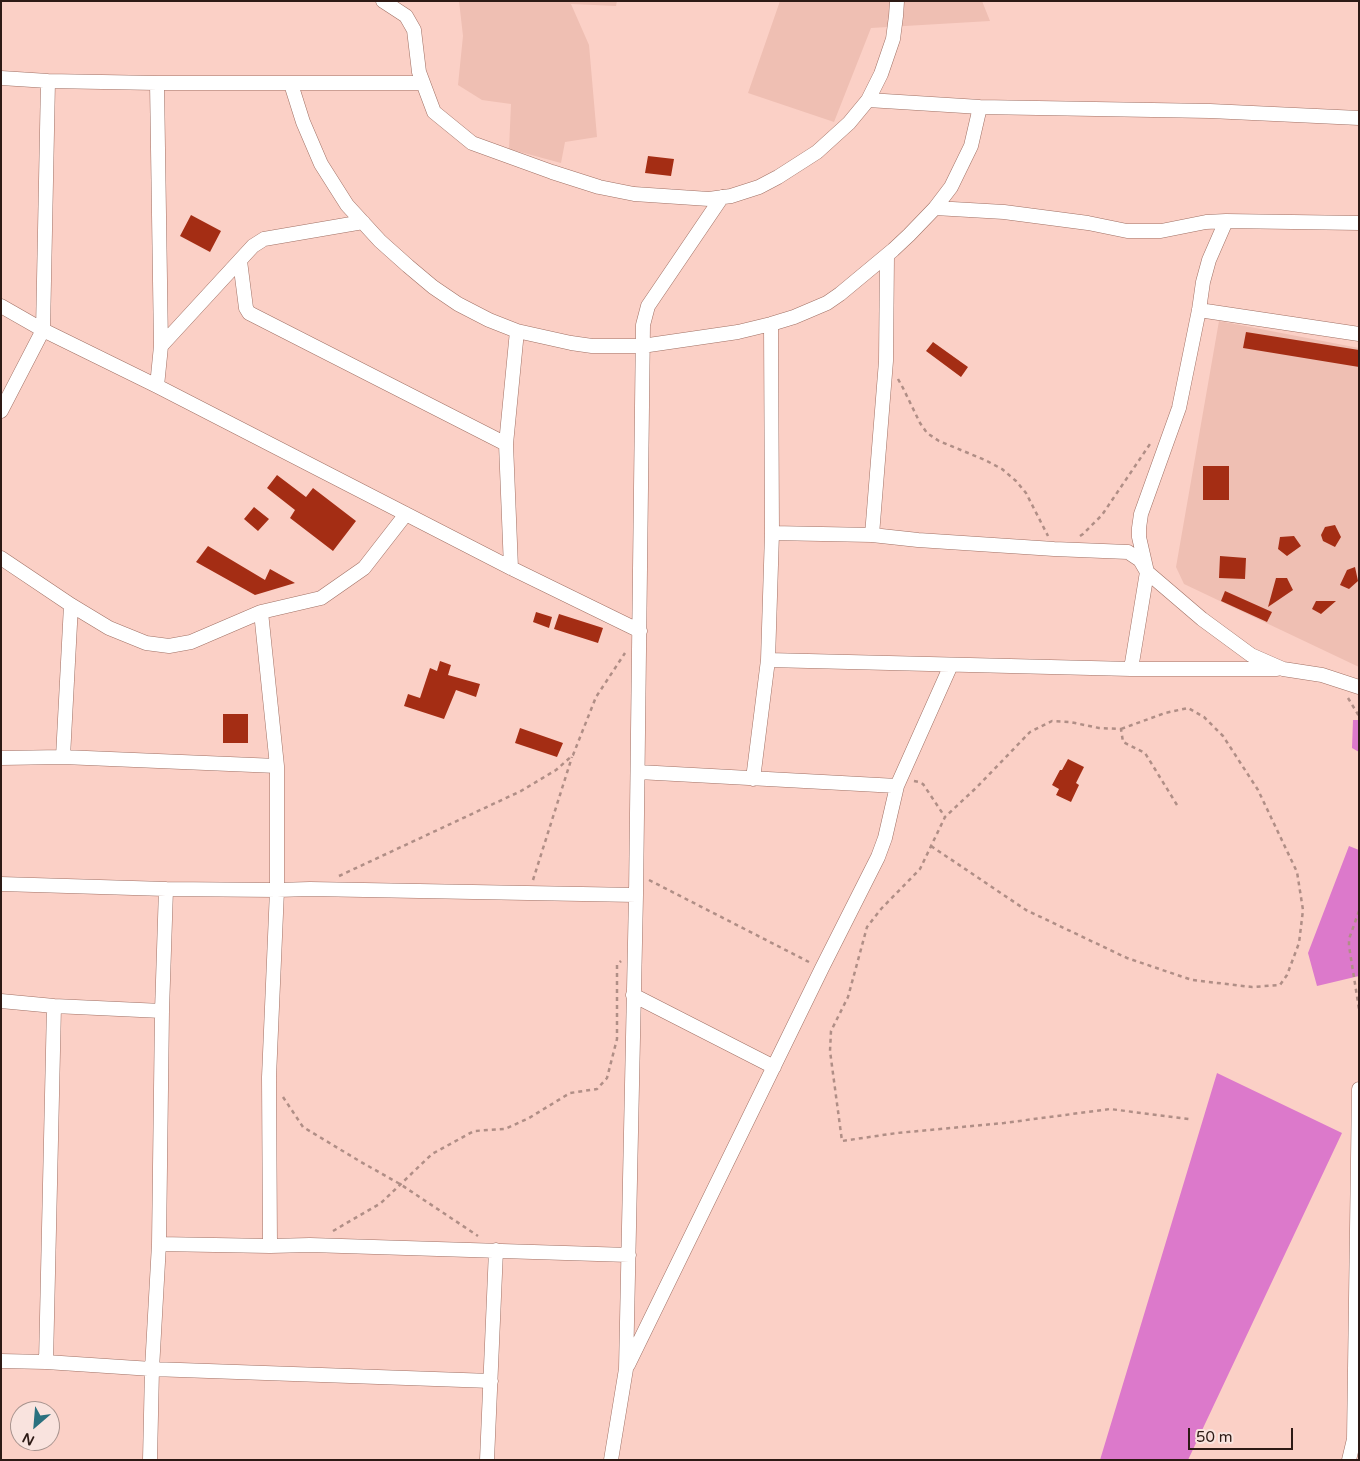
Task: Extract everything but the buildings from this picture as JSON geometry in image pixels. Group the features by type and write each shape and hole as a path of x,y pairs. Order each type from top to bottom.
{"street":[{"path":"383,1 406,16 414,30 419,72 434,112 467,140 598,187 634,194 709,199 731,196 759,187 817,152 849,123 868,100 881,74 893,39 897,1"},
{"path":"1,78 48,81 158,83 422,83"},
{"path":"1,411 43,330 48,81"},
{"path":"157,386 161,346 158,83"},
{"path":"291,84 303,122 321,164 348,205 380,241 433,287 458,304 489,320 517,331 592,346 642,346 719,335 771,324 811,311 827,303 910,235 935,208 950,187 971,146 980,107"},
{"path":"868,100 980,107 1210,111 1359,118"},
{"path":"611,1460 626,1369 636,895 643,325 648,306 722,197"},
{"path":"935,208 1004,212 1088,223 1127,231 1161,231 1206,222 1226,221 1359,223"},
{"path":"1131,669 1148,572 1139,537 1141,514 1179,408 1203,282 1209,260 1226,221"},
{"path":"161,346 253,246 264,238 363,222"},
{"path":"872,535 886,361 887,255"},
{"path":"240,261 246,308 249,313 506,444"},
{"path":"1,306 43,330 157,386 511,568 640,631"},
{"path":"1199,310 1359,334"},
{"path":"753,778 768,660 772,533 771,324"},
{"path":"511,568 506,444 517,331"},
{"path":"1,558 109,628 146,643 169,646 191,642 261,612 321,598 364,568 406,514"},
{"path":"772,533 872,535 918,540 1128,552 1140,560 1148,572 1224,636 1251,655 1283,668"},
{"path":"63,757 71,605"},
{"path":"261,612 277,766 277,890 269,1077 270,1246"},
{"path":"768,660 1131,669 1283,668 1322,675 1359,687"},
{"path":"626,1369 878,857 885,838 897,786 950,665"},
{"path":"1,758 63,757 277,766"},
{"path":"638,772 897,786"},
{"path":"1,884 166,889 310,889 636,895"},
{"path":"150,1460 152,1369 159,1244 162,1011 166,889"},
{"path":"633,995 774,1066"},
{"path":"1,1001 54,1006 162,1011"},
{"path":"46,1362 54,1006"},
{"path":"1349,1460 1356,1439 1359,1089"},
{"path":"159,1244 310,1245 629,1255"},
{"path":"487,1460 496,1250"},
{"path":"1,1362 46,1362 152,1369 491,1381"}],"path":[{"path":"886,361 927,433 939,441 1002,469 1016,481 1026,493 1054,549"},
{"path":"1074,539 1083,534 1102,515 1153,440 1162,434 1170,432"},
{"path":"530,892 572,755 596,697 640,631"},
{"path":"931,846 1026,910 1127,958 1192,980 1252,987 1280,985 1287,975 1299,943 1304,910 1298,872 1258,790 1223,736 1204,717 1188,708 1165,713 1121,729 1052,721 1030,732 945,817 931,846 920,870 881,909 867,927 848,997 832,1031 830,1051 842,1141 1110,1109 1189,1119"},
{"path":"1121,729 1123,742 1145,753 1177,805"},
{"path":"337,876 521,791 556,770 572,755"},
{"path":"897,786 915,781 923,784 945,817"},
{"path":"636,874 822,968"},
{"path":"1359,912 1349,939 1359,1009"},
{"path":"332,1232 381,1203 432,1154 474,1131 505,1129 529,1118 570,1093 597,1089 607,1078 617,1039 617,966 634,944"},
{"path":"269,1077 303,1127 400,1184 496,1250"}],"shaded area":[{"path":"459,1 617,1 616,6 571,4 589,45 597,137 565,142 561,163 509,149 511,104 482,100 458,85 463,36"},
{"path":"780,1 982,1 990,21 871,28 834,122 748,93"},
{"path":"1219,321 1359,348 1359,667 1184,584 1176,567"},
{"path":"1353,720 1359,720 1359,752 1352,748"},
{"path":"1349,846 1359,850 1359,976 1317,986 1308,953"},
{"path":"1217,1073 1342,1133 1188,1460 1100,1460"}]}
